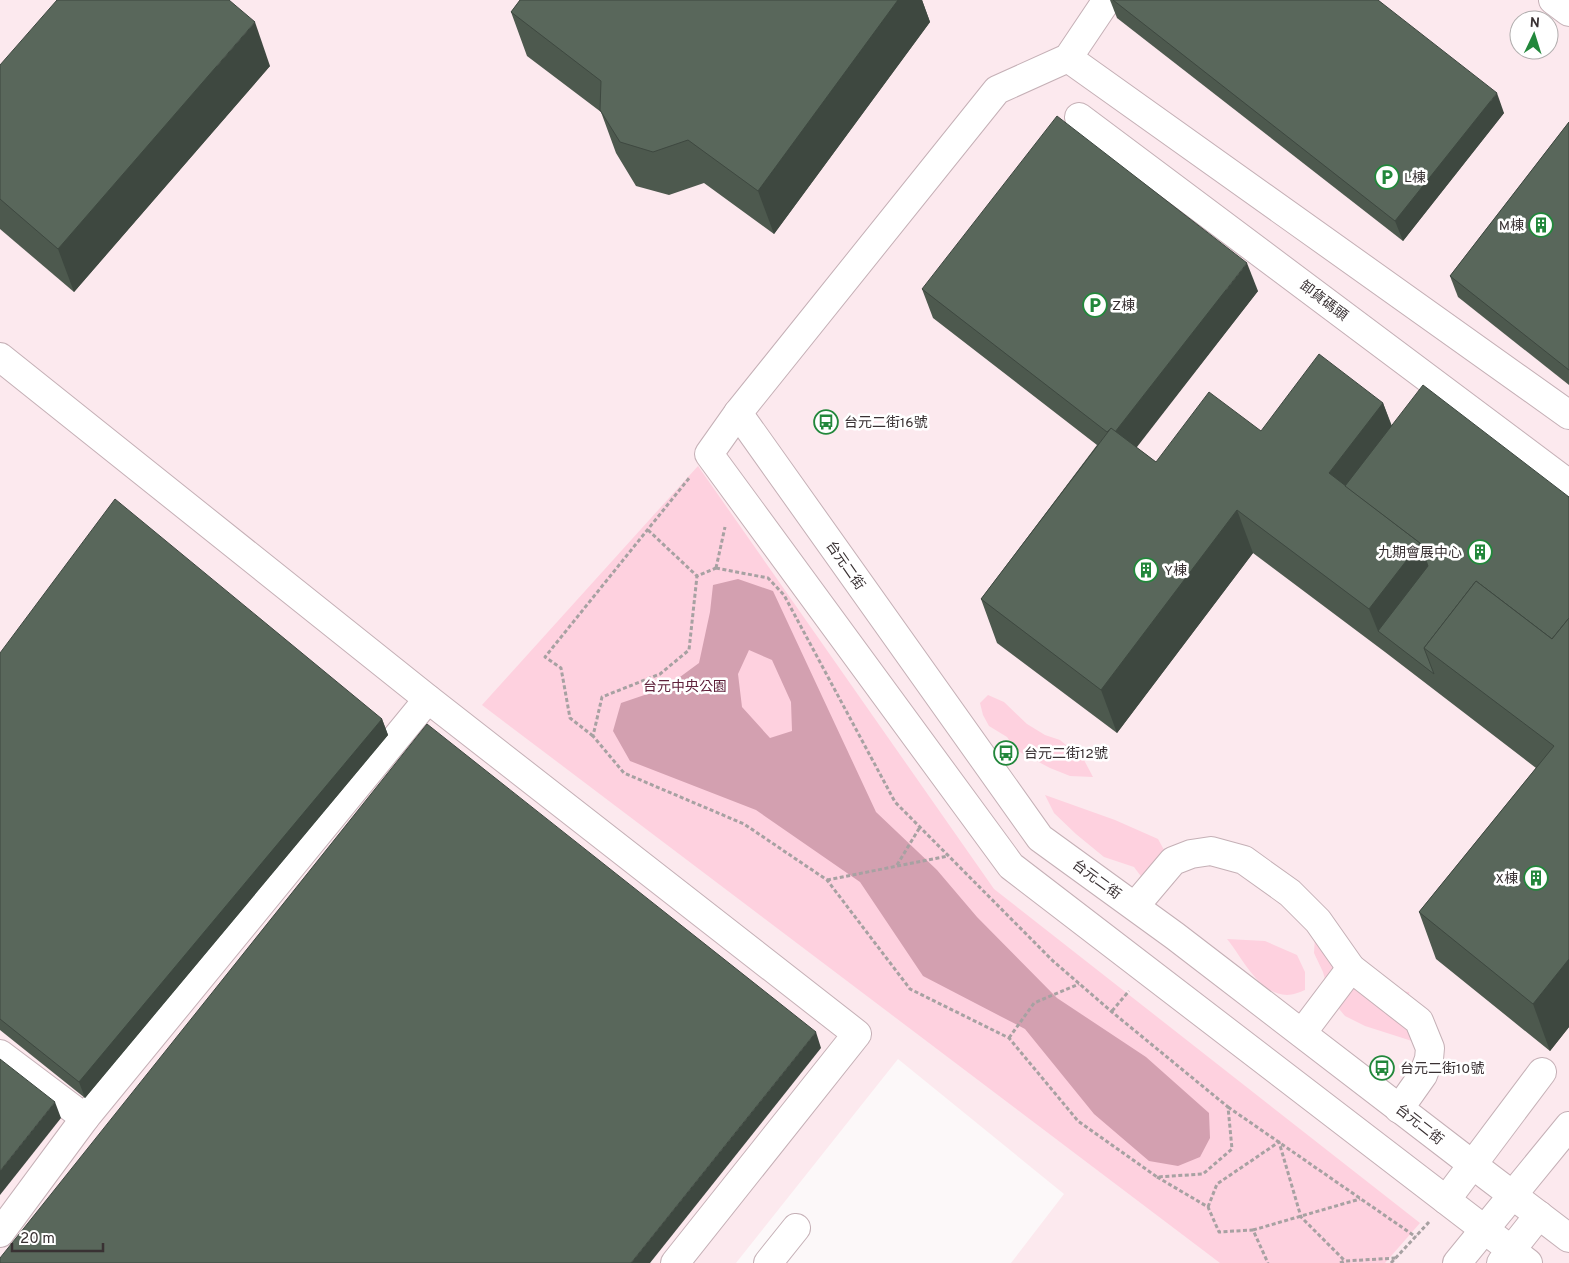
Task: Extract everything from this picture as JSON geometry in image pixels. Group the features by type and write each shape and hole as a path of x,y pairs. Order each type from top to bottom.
{"lane":[{"path":"1107,0 1068,58 996,90 738,412 709,454 1011,866 1484,1229 1513,1259 1539,1215"},
{"path":"1553,0 1569,12"},
{"path":"1068,58 1569,415"},
{"name":"卸貨碼頭","path":"1079,116 1569,484"},
{"path":"0,357 428,699 857,1034 675,1263"},
{"name":"台元二街","path":"738,412 1040,838 1135,906 1569,1238"},
{"path":"0,1233 85,1118 428,699"},
{"path":"1135,906 1173,861 1191,854 1211,851 1244,860 1290,893 1318,921 1351,968 1419,1021 1428,1040 1430,1048 1429,1059 1423,1075 1399,1109"},
{"path":"1302,1033 1351,968"},
{"path":"0,1054 85,1118"},
{"path":"1446,1200 1542,1072"},
{"path":"1457,1263 1569,1126"},
{"path":"768,1263 796,1228"}],"path":[{"path":"709,454 545,657 561,668 570,718 593,736 624,773 744,824 827,880 910,989 1009,1038 1078,1121 1157,1177 1208,1207 1219,1232 1253,1230 1360,1199"},
{"path":"648,530 698,576"},
{"path":"698,576 716,568 768,578 784,596 895,802 948,856 1053,961 1228,1107 1416,1237"},
{"path":"593,736 602,697 660,674 690,650 698,576"},
{"path":"896,866 920,827"},
{"path":"827,880 948,856"},
{"path":"1009,1038 1034,1003 1080,984"},
{"path":"1157,1177 1203,1174 1232,1148 1228,1107"},
{"path":"1208,1207 1217,1184 1279,1142"},
{"path":"1279,1142 1301,1217 1345,1261"},
{"path":"1391,1263 1416,1237 1446,1200"},
{"path":"1253,1230 1268,1263"},
{"path":"1340,1263 1345,1261 1396,1258"}],"shaded area":[{"path":"0,0 1569,0 1569,1263 1011,1263 1064,1194 898,1059 736,1263 0,1263"},
{"path":"738,579 773,591 876,812 937,870 977,917 1057,998 1146,1057 1209,1113 1210,1138 1200,1157 1178,1166 1149,1161 1094,1114 1025,1029 923,976 860,882 756,810 630,761 613,731 621,703 665,688 699,663 710,612 713,585","holes":["749,650 772,660 791,702 792,731 770,738 742,707 738,674"]}],"green space":[{"name":"台元中央公園","path":"698,466 994,889 1420,1223 1385,1263 1220,1263 482,705"},
{"path":"988,695 1004,702 1027,724 1045,735 1060,740 1084,760 1093,777 1070,776 1016,750 1007,737 989,726 983,715 980,703"},
{"path":"1045,795 1115,820 1158,839 1169,859 1146,883 1134,867 1104,857 1076,834 1054,813"},
{"path":"1315,937 1391,990 1409,992 1413,1024 1412,1041 1365,1026 1345,1016 1330,998 1323,972 1314,953"},
{"path":"1227,939 1265,941 1297,955 1305,972 1305,990 1287,995 1268,989 1252,974"}],"building":[{"path":"57,0 229,0 255,22 58,249 0,199 0,65"},
{"path":"520,0 898,0 758,191 688,140 653,152 620,142 600,110 601,81 511,12"},
{"name":"L棟","path":"1113,0 1378,0 1497,93 1395,221"},
{"name":"Z棟","path":"1057,116 1247,263 1115,432 1111,428 1107,432 922,289"},
{"name":"M棟","path":"1569,122 1569,370 1450,276"},
{"name":"Y棟","path":"1319,354 1383,403 1329,473 1420,543 1369,609 1237,510 1101,690 981,599 1111,428 1156,462 1209,392 1261,431"},
{"name":"九期會展中心","path":"1423,385 1569,497 1569,618 1552,639 1476,581 1424,648 1434,674 1378,631 1428,566 1420,543 1345,486"},
{"path":"115,499 382,719 79,1082 0,1019 0,653"},
{"path":"1476,581 1552,639 1569,618 1569,959 1533,1004 1419,912 1554,746 1424,648"},
{"path":"427,724 816,1032 631,1263 0,1263 0,1258"},
{"path":"0,1059 55,1102 0,1171"}],"place":[{"name":"L棟","path":"1387,177"},
{"name":"M棟","path":"1541,225"},
{"name":"Z棟","path":"1095,305"},
{"name":"台元二街16號","path":"826,422"},
{"name":"九期會展中心","path":"1480,552"},
{"name":"Y棟","path":"1146,570"},
{"name":"台元二街12號","path":"1006,753"},
{"name":"X棟","path":"1536,878"},
{"name":"台元二街10號","path":"1382,1068"}]}
